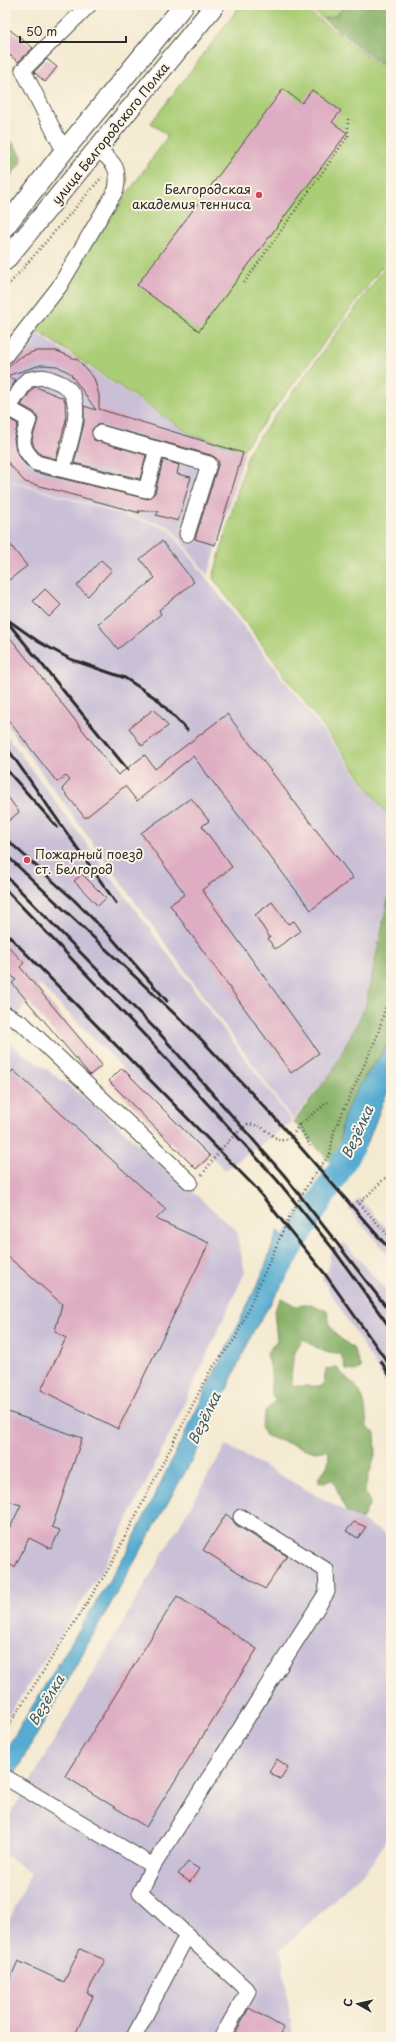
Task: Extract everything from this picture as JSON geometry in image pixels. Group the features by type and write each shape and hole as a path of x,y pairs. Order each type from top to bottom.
{"main road":[{"name":"улица Белгородского Полка","path":"5,227 64,151 184,5"},
{"name":"улица Белгородского Полка","path":"5,262 215,5"}],"lane":[{"path":"64,151 23,70 89,5"},
{"path":"5,356 59,287 116,190 119,176 114,163 98,149"},
{"path":"63,468 77,414 75,399 67,386 44,376 27,380 6,410 29,420 23,438 24,451 36,463 63,468 146,490 157,449"},
{"path":"100,433 209,464 188,534"},
{"path":"5,1014 23,1024 190,1182"},
{"path":"222,2037 248,1991 140,1892 153,1866 326,1592 326,1570 241,1517"},
{"path":"5,1777 153,1866"},
{"path":"134,2037 187,1936"}],"path":[{"path":"244,283 348,136 348,116"},
{"path":"5,289 114,163"},
{"path":"5,1731 108,1570 210,1371 235,1340 290,1215 311,1179 330,1154 334,1132 377,1037 391,988"},
{"path":"190,1182 201,1177 218,1150 234,1134 248,1124 260,1126 280,1141 290,1138 299,1125 328,1102"},
{"path":"299,1125 310,1146"},
{"path":"359,1204 384,1179 391,1175"},
{"path":"357,1200 391,1238"}],"shaded area":[{"path":"32,330 191,435 245,452 208,576 170,527 11,481 5,474 5,365"},
{"path":"5,476 11,482 169,529 391,820 391,878 364,1007 333,1069 293,1120 5,722"},
{"path":"5,733 292,1122 225,1170 39,984 9,1026 5,1024"},
{"path":"5,1040 67,1084 119,1127 236,1230 245,1272 173,1428 104,1567 5,1721"},
{"path":"359,1198 391,1233 391,1258 348,1209"},
{"path":"344,1242 391,1296 391,1396 382,1376 321,1277 328,1271 330,1253"},
{"path":"226,1445 391,1537 391,1830 373,1863 281,1950 293,2037 5,2037 5,1929 31,1873 5,1855 5,1822 23,1794 5,1769 30,1782"}],"green space":[{"name":"Белгородская академия тенниса","path":"241,5 300,5 391,74 391,255 243,450 192,435 33,328 168,136 151,123"},
{"path":"305,5 346,5 337,15 323,19"},
{"path":"346,5 391,5 391,72 323,19 337,15"},
{"path":"5,139 13,143 22,156 21,164 15,170 5,187"},
{"path":"391,260 391,819 213,578 249,451"},
{"path":"391,884 391,1040 366,1075 348,1108 343,1120 339,1154 333,1165 294,1122 333,1070 365,1007"},
{"path":"281,1298 296,1306 311,1304 327,1311 330,1326 336,1335 353,1348 361,1368 355,1371 346,1370 341,1354 321,1350 304,1339 294,1354 291,1386 323,1386 326,1369 337,1367 361,1393 365,1408 367,1428 375,1433 376,1452 364,1491 370,1503 362,1520 346,1511 333,1480 319,1483 319,1476 328,1464 328,1450 315,1452 266,1436 261,1426 265,1412 275,1401 271,1389 271,1370 267,1353 277,1340 274,1311"}],"water":[{"path":"391,1040 391,1089 385,1097 367,1144 346,1177 338,1172 333,1165 340,1147 343,1120 358,1088"},
{"path":"278,1230 299,1258 253,1332 206,1435 5,1791 5,1751 129,1548 261,1277"}],"building":[{"path":"5,26 33,48 18,62 5,51"},
{"path":"47,59 57,67 45,82 34,72"},
{"name":"Белгородская академия тенниса","path":"283,89 302,103 312,90 341,111 332,122 347,133 199,331 137,285"},
{"path":"35,351 57,351 78,360 94,378 99,395 99,409 243,453 215,545 195,539 219,462 216,458 211,455 98,424 92,430 94,440 146,455 140,479 74,463 84,423 84,406 96,410 70,373 57,366 41,365 6,376 16,380 5,397 5,370 18,358"},
{"path":"36,387 63,398 65,401 66,420 56,459 41,455 34,447 32,440 38,419 34,412 21,405 33,388"},
{"path":"11,420 18,424 14,438 16,451 24,463 34,472 148,499 155,493 163,460 179,465 177,474 191,477 178,521 156,515 159,511 138,511 140,513 25,482 5,459 5,422"},
{"path":"5,538 27,566 5,583"},
{"path":"162,541 194,582 159,610 161,614 118,649 98,624 155,578 140,559"},
{"path":"101,560 112,570 88,596 77,586"},
{"path":"45,589 61,605 49,617 33,601"},
{"path":"5,631 118,775 145,755 155,769 227,714 353,878 311,910 193,756 137,801 125,786 85,818 62,789 70,780 66,776 57,782 5,716"},
{"path":"154,709 168,726 142,746 129,728"},
{"path":"5,793 19,812 5,824"},
{"path":"191,798 209,821 202,826 232,867 202,890 319,1053 291,1073 170,905 185,894 141,833"},
{"path":"82,874 106,898 98,906 74,881"},
{"path":"272,902 288,924 294,921 301,931 275,949 268,939 270,938 255,915"},
{"path":"5,943 24,963 20,967 102,1065 90,1075 12,983 16,980 5,969"},
{"path":"122,1068 210,1156 196,1169 109,1081"},
{"path":"13,1070 166,1209 156,1219 209,1243 118,1429 41,1390 66,1338 55,1331 62,1304 5,1254 5,1080"},
{"path":"5,1411 82,1438 52,1527 60,1530 51,1549 29,1538 15,1567 5,1563 5,1526 10,1528 21,1505 5,1500"},
{"path":"226,1514 236,1525 287,1556 265,1589 203,1550"},
{"path":"354,1522 366,1527 358,1538 346,1531"},
{"path":"177,1596 257,1649 146,1827 65,1776"},
{"path":"277,1759 288,1767 280,1779 269,1772"},
{"path":"188,1862 199,1869 190,1882 178,1874"},
{"path":"80,1949 105,1960 87,1993 93,1996 74,2037 5,2037 5,1990 18,1961 64,1982"},
{"path":"249,2008 284,2028 279,2037 233,2037"}],"waterway":[{"name":"Везёлка","path":"274,1275 338,1172 354,1142"}],"railway":[{"path":"5,618 39,642 70,659 125,678 157,699 187,730"},
{"path":"9,624 128,770"},
{"path":"5,745 116,903"},
{"path":"5,768 57,827"},
{"path":"5,838 74,900 110,936 167,1001"},
{"path":"5,854 198,1036 274,1117 391,1251"},
{"path":"5,875 161,1035 284,1175 391,1313"},
{"path":"5,889 152,1043 277,1180 334,1250 391,1329"},
{"path":"5,932 254,1186 325,1274 391,1367"},
{"path":"381,1361 391,1378"}],"place":[{"name":"Белгородская академия тенниса","path":"259,195"},
{"name":"Пожарный поезд ст. Белгород","path":"27,860"}]}
